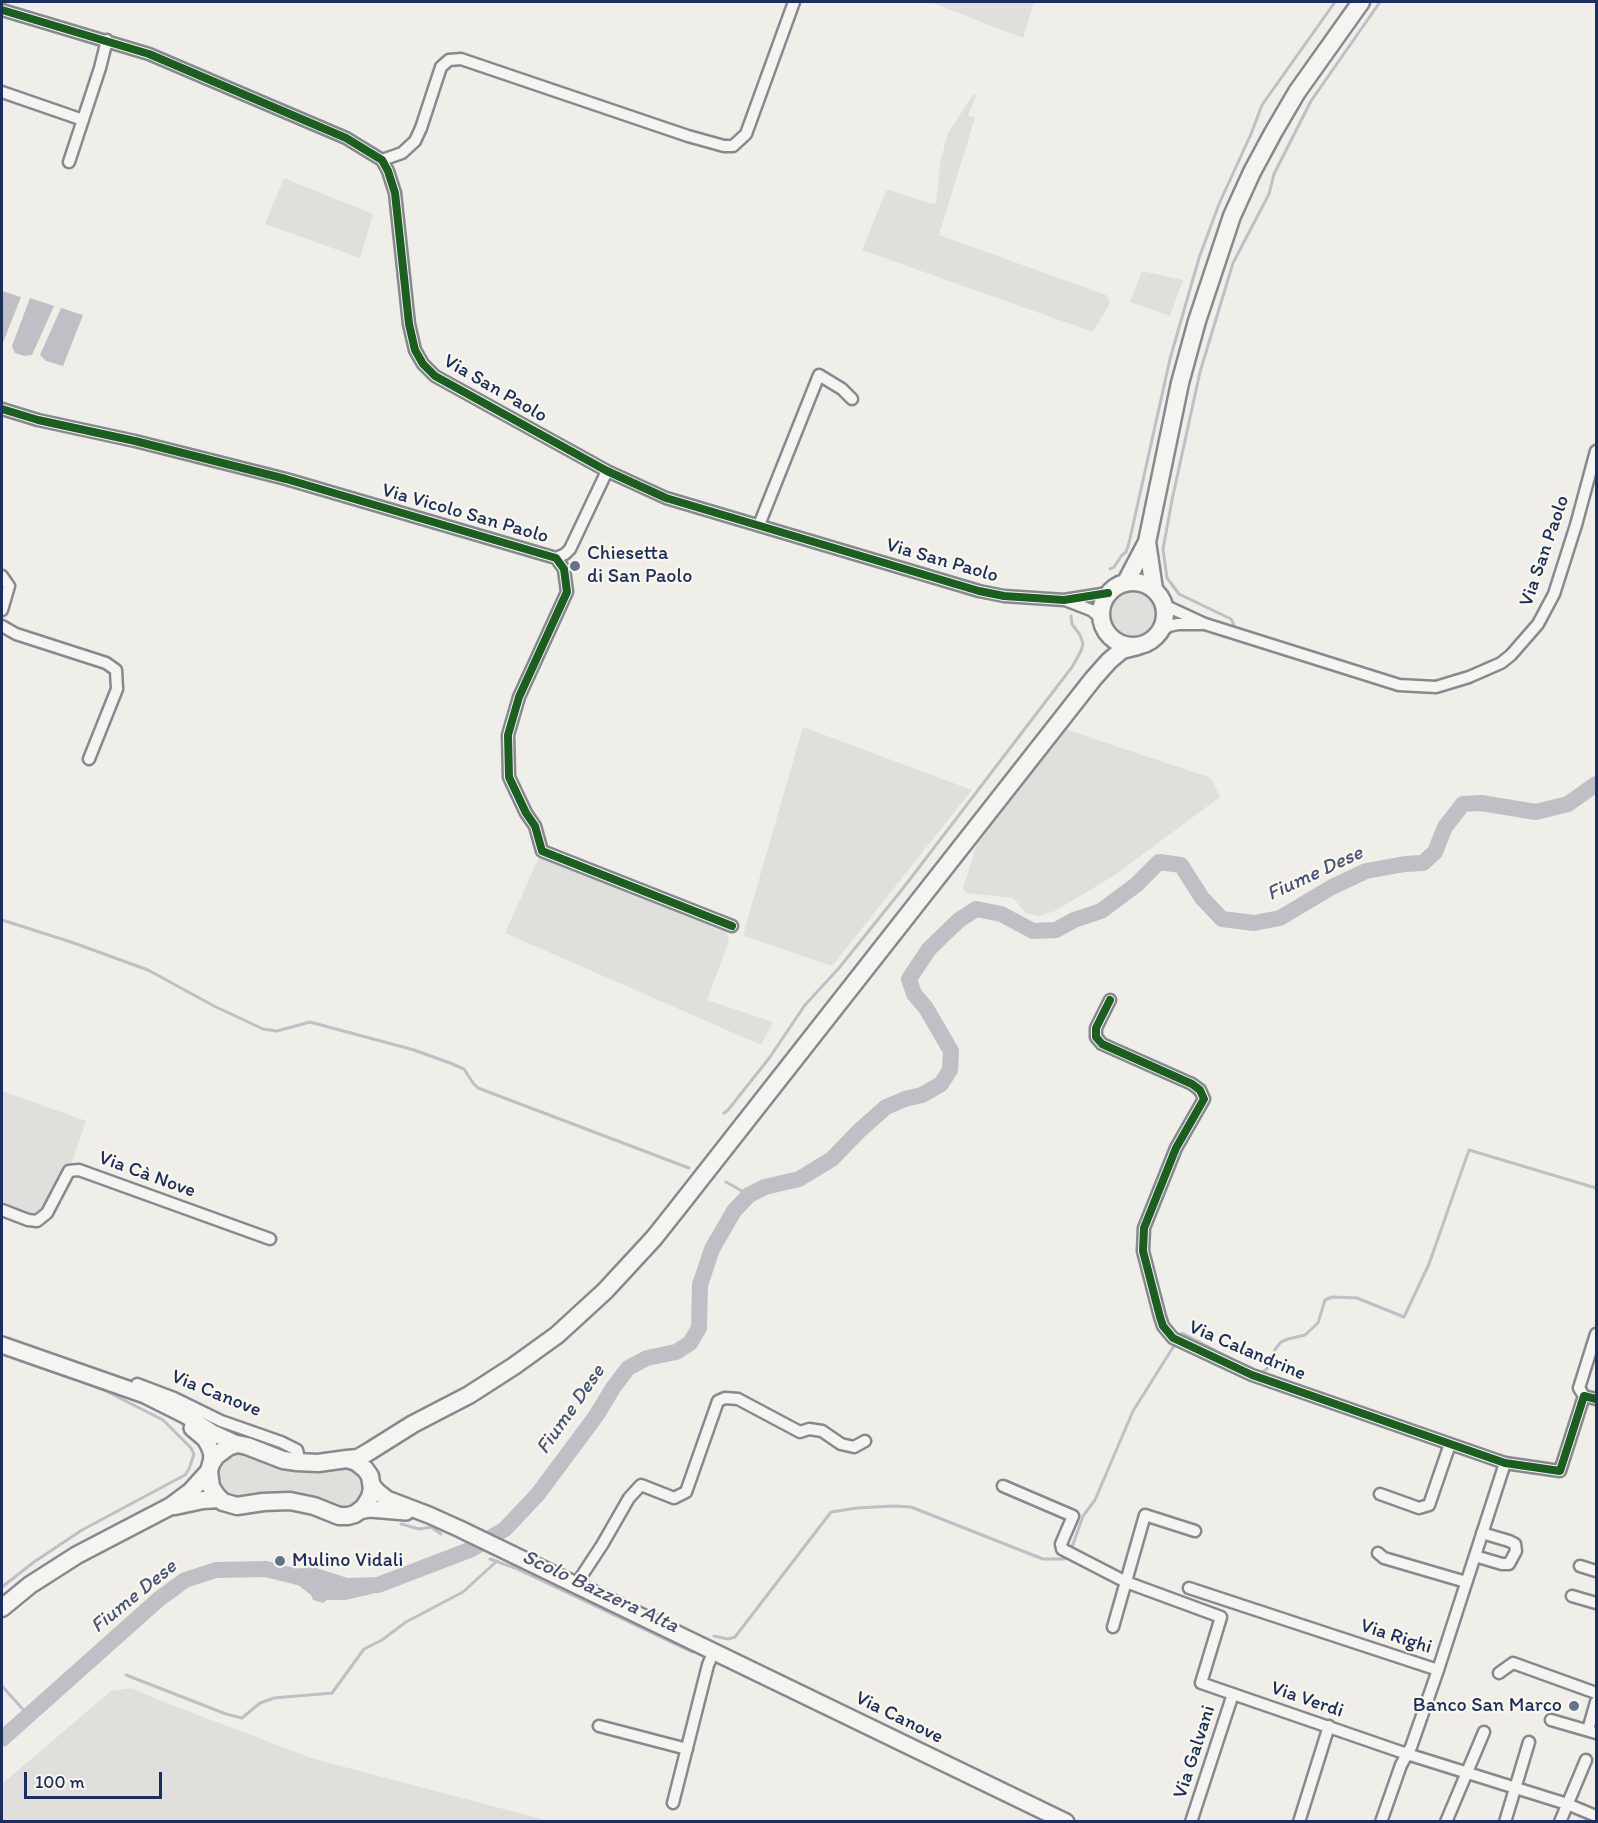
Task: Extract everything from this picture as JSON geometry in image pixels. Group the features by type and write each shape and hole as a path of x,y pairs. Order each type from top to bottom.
{"main road":[{"path":"1126,582 1147,542 1180,383 1204,299 1232,216 1252,172 1297,92 1361,2"},
{"path":"1147,542 1154,589"},
{"path":"2,1608 30,1585 77,1555 171,1506 190,1492 222,1451 237,1444 283,1460 297,1462 318,1463 358,1458 413,1424 469,1395 537,1350 580,1314 630,1265 677,1209 1109,660 1122,650 1153,640 1159,633 1164,625 1164,605 1154,589 1145,584 1126,582 1116,586 1108,593 1103,601 1101,651 1093,679"},
{"path":"1103,624 1111,638 1119,644 1138,646"},
{"path":"171,1506 220,1499 237,1506 291,1501 314,1506 339,1516 348,1516 364,1507 370,1497 370,1480 378,1459 413,1424"},
{"path":"347,1459 360,1465 370,1480"},
{"path":"210,1468 211,1487 220,1499"}],"street":[{"path":"2,10 149,54 346,138 382,160 402,153 415,141 441,67 449,60 461,59 688,136 724,146 733,146 746,134 794,2"},
{"path":"69,162 107,40"},
{"path":"2,92 83,120"},
{"name":"Via San Paolo","path":"382,160 395,193 409,324 415,350 423,364 435,376 607,471 666,498 979,591 1004,596 1064,600 1108,593"},
{"path":"759,525 819,375 842,389 852,399"},
{"name":"Via Vicolo San Paolo","path":"2,409 38,420 135,441 286,479 556,558 564,569 567,592 519,697 508,735 509,777 526,813 535,826 542,851 732,926"},
{"name":"Via San Paolo","path":"1164,605 1205,624 1399,685 1436,687 1469,677 1501,663 1538,624 1554,594 1596,451"},
{"name":"Via Vicolo San Paolo","path":"556,558 570,549 607,471"},
{"path":"2,576 9,586 2,610"},
{"name":"Via San Paolo","path":"1064,600 1091,610 1103,624"},
{"name":"Via San Paolo","path":"1159,633 1169,626 1178,624 1205,624"},
{"path":"2,626 16,634 106,663 116,670 117,689 89,759"},
{"name":"Via Calandrine","path":"1110,1000 1096,1028 1096,1037 1102,1044 1192,1084 1200,1090 1204,1099 1176,1148 1144,1228 1143,1251 1160,1317 1163,1326 1178,1340 1252,1376 1450,1444 1505,1462 1560,1471 1584,1396 1579,1388 1596,1334"},
{"name":"Via Cà Nove","path":"2,1210 37,1221 46,1213 69,1172 79,1170 270,1239"},
{"name":"Via Canove","path":"2,1345 145,1395 237,1444"},
{"name":"Via Canove","path":"106,1374 174,1398 220,1421 281,1442 297,1450 297,1462"},
{"path":"1584,1396 1596,1399"},
{"path":"575,1586 629,1498 641,1485 674,1498 686,1491 718,1401 725,1398 738,1399 800,1432 809,1429 822,1431 841,1444 854,1447 866,1441"},
{"name":"Via Canove","path":"167,1406 205,1439 212,1454 210,1468"},
{"path":"1380,1494 1419,1508 1429,1505 1450,1444"},
{"path":"1438,1671 1505,1462"},
{"name":"Via Canove","path":"370,1480 378,1492 387,1499 460,1529 713,1653 1066,1821"},
{"path":"1003,1486 1073,1516 1061,1544 1062,1549 1126,1582 1221,1617"},
{"name":"Via Canove","path":"359,1511 384,1509 429,1515"},
{"path":"1113,1628 1145,1515 1195,1530"},
{"path":"1475,1556 1509,1564 1516,1551 1515,1544 1482,1533"},
{"path":"1378,1554 1384,1558 1466,1582"},
{"path":"1580,1566 1596,1571"},
{"name":"Via Righi","path":"1189,1588 1438,1671 1381,1821"},
{"path":"1572,1596 1596,1603"},
{"name":"Via Verdi","path":"1227,1600 1201,1683 1407,1754 1567,1804 1596,1816"},
{"path":"673,1803 713,1653"},
{"path":"1499,1673 1513,1663 1596,1693"},
{"name":"Via Galvani","path":"1191,1821 1233,1694"},
{"path":"1551,1720 1592,1732 1596,1702"},
{"path":"599,1725 687,1749"},
{"path":"1299,1821 1329,1726"},
{"path":"1446,1821 1484,1732"},
{"path":"1505,1821 1529,1742"},
{"path":"1560,1821 1586,1760"}],"shaded area":[{"path":"930,2 1034,2 1023,38"},
{"path":"973,95 977,95 968,115 975,118 939,235 1106,295 1110,303 1093,332 862,250 886,191 936,204 940,163 948,133"},
{"path":"284,178 373,214 360,258 265,224"},
{"path":"1142,271 1183,280 1170,316 1130,302"},
{"path":"2,291 21,297 2,345"},
{"path":"30,298 54,306 32,355 24,356 15,353 12,346"},
{"path":"61,308 83,315 63,366 46,361 40,355"},
{"path":"1137,590 1149,596 1154,604 1154,622 1149,630 1141,635 1127,636 1119,633 1112,626 1109,608 1112,600 1119,593"},
{"path":"803,727 972,790 832,966 744,936"},
{"path":"1065,729 1211,778 1220,797 1115,875 1055,911 1039,916 1026,913 1013,898 966,893 963,888 977,844"},
{"path":"540,855 725,930 729,941 707,1000 773,1022 761,1045 505,933"},
{"path":"2,1091 86,1121 69,1171 43,1218 2,1210"},
{"path":"239,1452 344,1465 359,1471 365,1486 362,1500 351,1508 345,1509 229,1497 219,1486 216,1474 223,1459"},
{"path":"313,1567 351,1579 369,1578 372,1594 345,1600 327,1600 323,1603 313,1600 311,1595 288,1577 279,1575 281,1569 292,1572 293,1569"},
{"path":"132,1688 314,1759 549,1821 2,1821 2,1784 111,1691"}],"waterway":[{"path":"1110,569 1126,552 1129,543 1170,359 1199,258 1219,204 1262,105 1335,2"},
{"path":"1234,625 1231,619 1179,594 1167,578 1163,549 1200,372 1233,263 1269,194 1274,174 1311,101 1380,2"},
{"path":"724,1113 770,1057 805,1005 839,968 904,887 1072,667 1083,644 1072,624 1071,616"},
{"name":"Fiume Dese","path":"350,1586 378,1585 472,1549 505,1529 538,1494 596,1416 628,1368 647,1358 676,1352 690,1343 699,1328 700,1285 712,1249 734,1211 749,1195 765,1187 799,1179 832,1159 886,1107 922,1095 941,1084 950,1070 951,1051 926,1008 914,994 909,979 929,949 959,920 976,909 1001,914 1033,931 1056,930 1074,920 1101,911 1136,885 1159,862 1181,865 1202,898 1222,919 1254,923 1280,918 1332,887 1366,871 1423,863 1435,852 1445,827 1463,804 1481,803 1536,812 1568,804 1596,784"},
{"path":"2,920 148,970 214,1006 263,1029 277,1031 310,1022 414,1050 464,1069 478,1088 689,1168"},
{"name":"Scolo Bazzera Alta","path":"1253,1371 1263,1372 1269,1367 1271,1357 1281,1342 1305,1335 1318,1323 1325,1300 1332,1297 1357,1298 1404,1317 1429,1264 1469,1150 1596,1188"},
{"path":"726,1182 749,1195"},
{"name":"Scolo Bazzera Alta","path":"1072,1547 1083,1516 1095,1500 1133,1411 1182,1333 1245,1366"},
{"path":"2,1354 73,1379"},
{"path":"2,1587 82,1530 185,1475 189,1469 194,1454 191,1448 163,1420 104,1390 82,1382"},
{"name":"Scolo Bazzera Alta","path":"714,1636 728,1639 735,1637 831,1512 857,1508 911,1507 1043,1559 1065,1559 1067,1556"},
{"path":"401,1524 419,1529 431,1527 441,1534"},
{"name":"Scolo Bazzera Alta","path":"490,1559 515,1568 692,1652"},
{"name":"Scolo Bazzera Alta","path":"126,1675 226,1714 242,1718 260,1703 274,1698 332,1693 364,1649 382,1640 406,1622 463,1592 497,1561"},
{"name":"Fiume Dese","path":"2,1739 159,1599 185,1580 216,1570 266,1569 302,1578"},
{"path":"2,1686 28,1715"}],"cycle path":[{"path":"2,10 149,54 346,138 382,160 395,193 409,324 415,350 423,364 435,376 607,471 666,498 979,591 1004,596 1064,600 1108,593"},
{"path":"2,409 38,420 135,441 286,479 556,558 564,569 567,592 519,697 508,735 509,777 526,813 535,826 542,851 732,926"},
{"path":"1110,1000 1096,1028 1096,1037 1102,1044 1192,1084 1200,1090 1204,1099 1176,1148 1144,1228 1143,1251 1160,1317 1163,1326 1173,1338 1252,1375 1505,1463 1560,1471 1584,1396 1596,1399"}],"place":[{"name":"Chiesetta di San Paolo","path":"575,566"},
{"name":"Mulino Vidali","path":"280,1561"},
{"name":"Banco San Marco","path":"1574,1706"}]}
